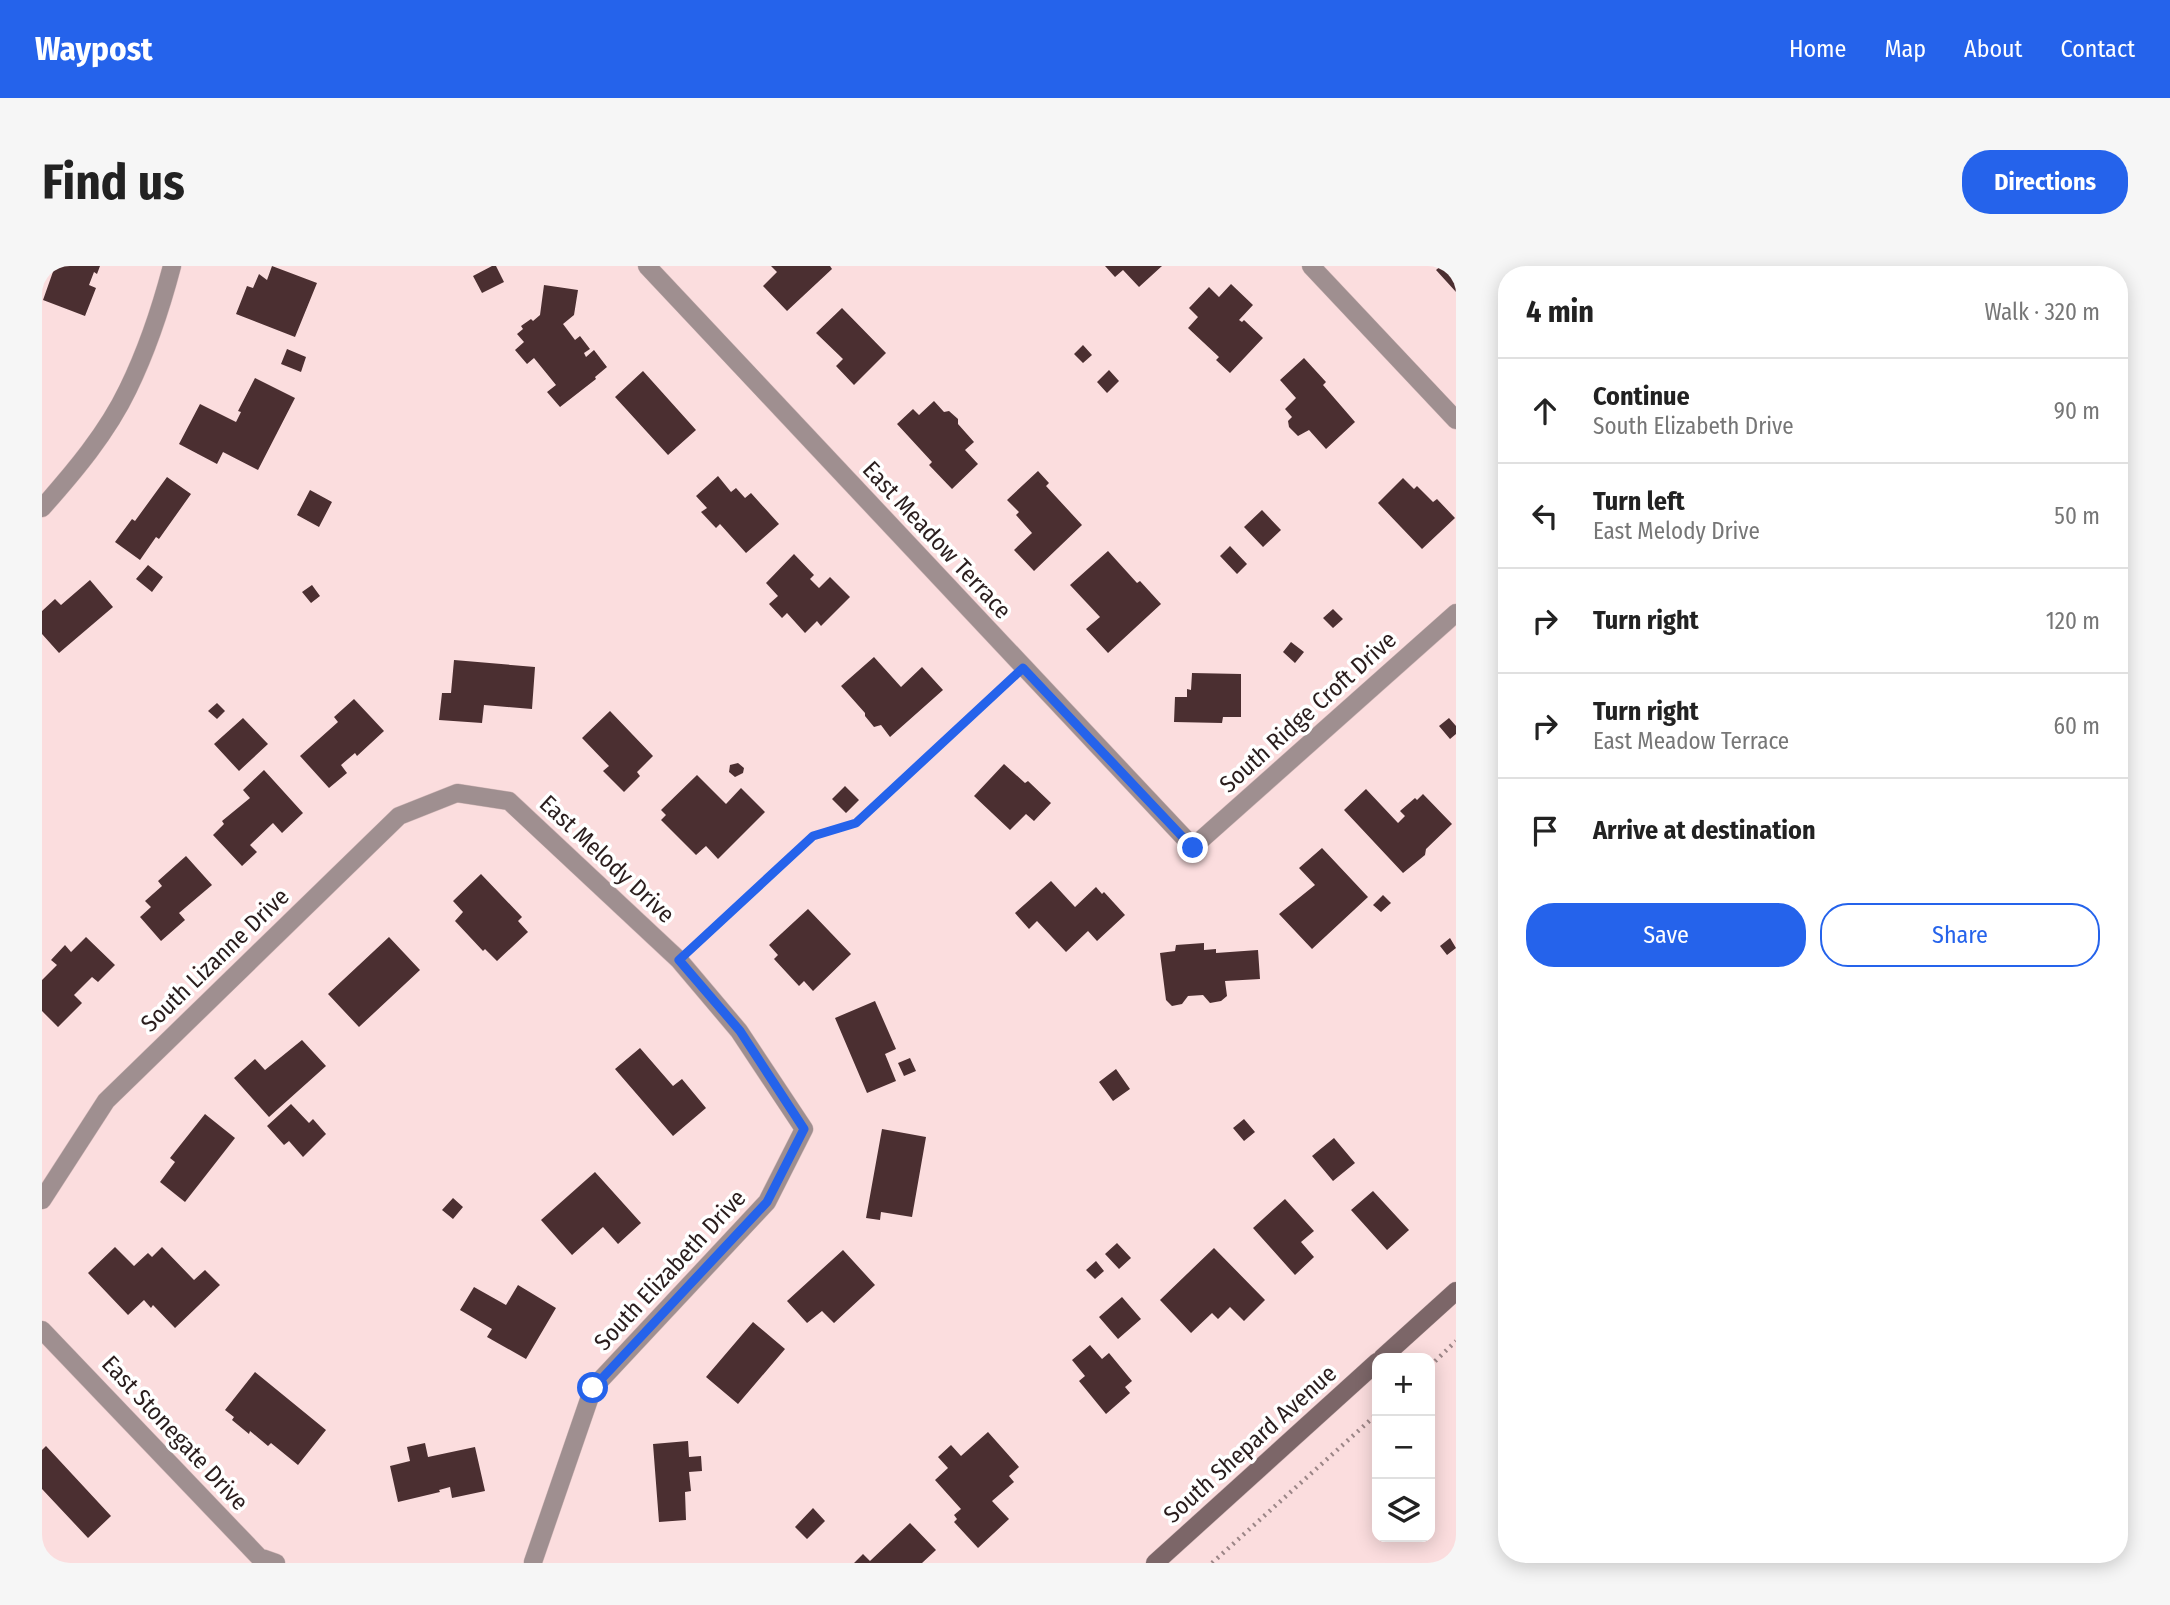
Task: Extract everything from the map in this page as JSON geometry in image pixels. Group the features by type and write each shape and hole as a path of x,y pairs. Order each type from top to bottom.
{"street":[{"path":"42,508 95,443 128,391 156,320 172,266"},
{"name":"East Meadow Terrace","path":"648,266 1193,848"},
{"path":"1311,266 1456,420"},
{"name":"South Ridge Croft Drive","path":"1193,848 1456,613"},
{"name":"East Melody Drive","path":"457,793 509,801 679,960 740,1031 804,1129"},
{"name":"South Lizanne Drive","path":"42,1200 106,1101 398,816 457,793"},
{"name":"South Elizabeth Drive","path":"533,1563 593,1388 767,1202 804,1129"},
{"path":"1388,1353 1456,1291"},
{"name":"East Stonegate Drive","path":"42,1330 259,1557 275,1563"},
{"name":"South Shepard Avenue","path":"1155,1563 1372,1367"}],"path":[{"path":"679,960 813,836 856,823 1023,668"},
{"path":"1435,1361 1456,1341"},
{"path":"1212,1563 1375,1416"}],"building":[{"path":"55,266 100,266 97,274 94,272 89,285 96,288 85,316 43,300"},
{"path":"272,266 317,283 295,337 236,314 247,286 253,288 259,274 267,280"},
{"path":"496,266 504,282 482,293 473,276"},
{"path":"771,266 830,266 832,269 787,311 763,286 777,272"},
{"path":"1105,266 1162,266 1139,287 1123,270 1115,277"},
{"path":"1441,266 1456,266 1456,292 1436,270"},
{"path":"1231,284 1253,305 1239,320 1244,320 1263,338 1230,373 1216,360 1219,357 1188,328 1198,317 1189,308 1209,287 1219,297"},
{"path":"544,285 578,290 574,315 563,324 575,340 580,336 590,349 584,353 586,357 594,350 607,367 560,407 547,392 556,385 534,358 527,364 515,350 524,342 517,334 523,329 521,326 540,315"},
{"path":"842,308 886,353 854,385 836,366 843,359 816,333"},
{"path":"1083,345 1092,355 1083,363 1074,354"},
{"path":"287,349 306,357 301,372 281,364"},
{"path":"1304,358 1326,382 1323,385 1355,422 1326,449 1309,430 1298,436 1289,427 1288,421 1292,417 1285,409 1296,398 1280,380"},
{"path":"1109,370 1119,381 1107,393 1097,382"},
{"path":"643,371 696,430 668,455 615,397"},
{"path":"255,378 295,398 258,470 223,452 217,464 179,444 200,404 236,422 241,412 238,411"},
{"path":"934,401 944,412 949,411 958,419 958,424 974,442 965,450 978,464 952,489 929,465 932,462 897,424 913,409 919,415"},
{"path":"1038,471 1049,483 1046,486 1082,525 1034,571 1014,550 1032,533 1016,515 1019,512 1007,500"},
{"path":"718,476 731,492 736,488 745,498 751,493 779,524 746,553 720,524 716,528 701,512 707,508 696,496"},
{"path":"167,477 191,494 159,539 156,537 140,560 115,542 132,519 135,521"},
{"path":"1403,478 1414,489 1417,486 1433,502 1437,499 1455,518 1422,549 1378,503"},
{"path":"310,490 332,502 319,527 297,515"},
{"path":"1262,510 1281,530 1263,547 1244,527"},
{"path":"1230,546 1247,564 1237,574 1220,556"},
{"path":"1108,551 1137,583 1140,581 1161,604 1108,653 1086,629 1100,617 1070,585"},
{"path":"794,554 814,575 810,579 819,588 830,577 850,597 821,626 817,621 805,633 787,613 782,618 769,604 778,596 766,583"},
{"path":"148,565 163,577 152,592 136,579"},
{"path":"90,580 113,607 59,653 42,634 42,611 55,599 61,605"},
{"path":"312,585 320,596 311,603 302,592"},
{"path":"1333,609 1343,619 1333,628 1323,618"},
{"path":"1291,642 1304,652 1295,663 1283,652"},
{"path":"874,657 901,687 922,667 943,690 890,737 881,725 874,727 841,686"},
{"path":"454,660 535,667 532,709 484,705 482,723 439,720 442,693 451,693"},
{"path":"1192,673 1241,674 1241,717 1223,717 1222,723 1174,722 1175,697 1187,697 1187,689 1191,690"},
{"path":"354,699 384,731 357,756 355,753 341,765 347,773 329,788 300,756 338,722 334,717"},
{"path":"217,703 225,711 217,719 208,711"},
{"path":"610,711 653,756 637,772 640,776 624,792 603,771 609,766 582,738"},
{"path":"243,718 268,744 239,771 214,744"},
{"path":"1449,718 1456,726 1456,734 1450,739 1439,726"},
{"path":"738,763 744,768 743,773 735,777 729,772 730,765"},
{"path":"1004,764 1025,783 1028,781 1051,803 1034,821 1026,814 1010,830 974,796"},
{"path":"264,770 303,813 282,833 273,823 250,845 257,852 242,866 213,835 224,824 222,821 250,798 243,790"},
{"path":"697,775 726,804 741,788 765,812 718,859 706,846 696,855 661,820 666,815 661,810"},
{"path":"845,786 859,800 846,813 832,799"},
{"path":"1366,789 1398,823 1405,816 1400,811 1423,794 1452,824 1426,849 1425,855 1403,873 1344,810"},
{"path":"1322,848 1368,897 1312,949 1279,914 1315,885 1299,868"},
{"path":"186,856 212,885 179,913 185,920 161,941 140,917 151,907 145,901 162,886 158,881"},
{"path":"481,874 522,917 518,921 528,932 497,961 485,949 483,951 455,921 463,912 453,901"},
{"path":"1051,881 1075,907 1096,887 1125,915 1097,941 1088,931 1066,952 1037,921 1029,929 1015,913"},
{"path":"1383,895 1391,903 1381,912 1373,905"},
{"path":"808,909 851,954 813,991 804,981 799,986 774,959 778,955 769,945"},
{"path":"86,937 115,965 98,982 92,977 74,995 82,1003 58,1027 42,1011 42,980 57,965 51,960 65,945 71,952"},
{"path":"389,937 420,970 359,1027 328,994"},
{"path":"1450,938 1456,948 1447,955 1440,946"},
{"path":"1204,943 1204,950 1216,949 1216,953 1258,950 1260,979 1225,981 1227,996 1221,1001 1210,1003 1203,995 1188,996 1182,1004 1172,1006 1166,1000 1160,953 1175,951 1176,945"},
{"path":"875,1001 896,1049 885,1054 896,1081 867,1093 835,1018"},
{"path":"302,1040 326,1066 269,1117 234,1078 255,1059 265,1070"},
{"path":"640,1048 673,1086 682,1079 706,1108 673,1136 615,1069"},
{"path":"910,1058 916,1071 904,1076 898,1063"},
{"path":"1116,1069 1130,1089 1113,1101 1099,1082"},
{"path":"291,1104 309,1123 313,1119 326,1134 303,1157 289,1141 284,1145 267,1126"},
{"path":"205,1114 235,1138 185,1202 160,1182 175,1162 170,1158"},
{"path":"1244,1119 1255,1132 1244,1141 1233,1128"},
{"path":"882,1129 926,1137 912,1217 881,1212 880,1220 866,1218"},
{"path":"1334,1138 1355,1163 1333,1181 1312,1156"},
{"path":"595,1172 641,1223 618,1244 603,1227 572,1255 541,1220"},
{"path":"1373,1191 1409,1230 1387,1250 1351,1210"},
{"path":"453,1198 463,1207 453,1219 442,1210"},
{"path":"1285,1199 1314,1231 1301,1242 1314,1257 1295,1275 1253,1228"},
{"path":"1117,1243 1131,1258 1119,1269 1105,1254"},
{"path":"115,1247 134,1266 148,1253 152,1257 162,1247 194,1280 205,1270 220,1285 175,1328 153,1305 151,1308 144,1300 128,1315 88,1273"},
{"path":"1214,1248 1265,1300 1244,1321 1230,1307 1218,1319 1212,1313 1191,1333 1160,1300"},
{"path":"843,1250 875,1285 834,1323 822,1311 807,1323 787,1301"},
{"path":"1096,1261 1104,1271 1095,1279 1086,1270"},
{"path":"518,1285 556,1308 526,1359 487,1337 492,1329 460,1310 474,1287 506,1305"},
{"path":"1122,1297 1141,1319 1118,1339 1099,1317"},
{"path":"753,1322 785,1349 738,1404 706,1377"},
{"path":"1090,1345 1102,1359 1109,1353 1132,1381 1125,1387 1130,1393 1106,1414 1079,1381 1085,1376 1072,1360"},
{"path":"255,1372 326,1430 298,1465 271,1443 268,1446 250,1431 249,1434 232,1420 234,1417 225,1410"},
{"path":"988,1432 1019,1467 1009,1476 1014,1482 992,1501 1009,1519 978,1548 954,1522 957,1519 954,1515 961,1509 935,1480 948,1468 938,1457 951,1445 961,1456"},
{"path":"688,1441 689,1457 701,1456 702,1471 689,1472 691,1491 685,1492 686,1520 659,1522 653,1444"},
{"path":"425,1443 428,1457 475,1447 485,1491 452,1498 450,1487 398,1502 390,1466 410,1461 407,1447"},
{"path":"46,1446 111,1516 88,1538 42,1489 42,1450"},
{"path":"813,1508 825,1521 807,1539 795,1527"},
{"path":"910,1523 936,1550 922,1563 854,1563 863,1554 870,1561"}],"route":[{"path":"593,1388 767,1202 804,1129 740,1031 679,960 813,836 856,823 1023,668 1193,848"}]}
